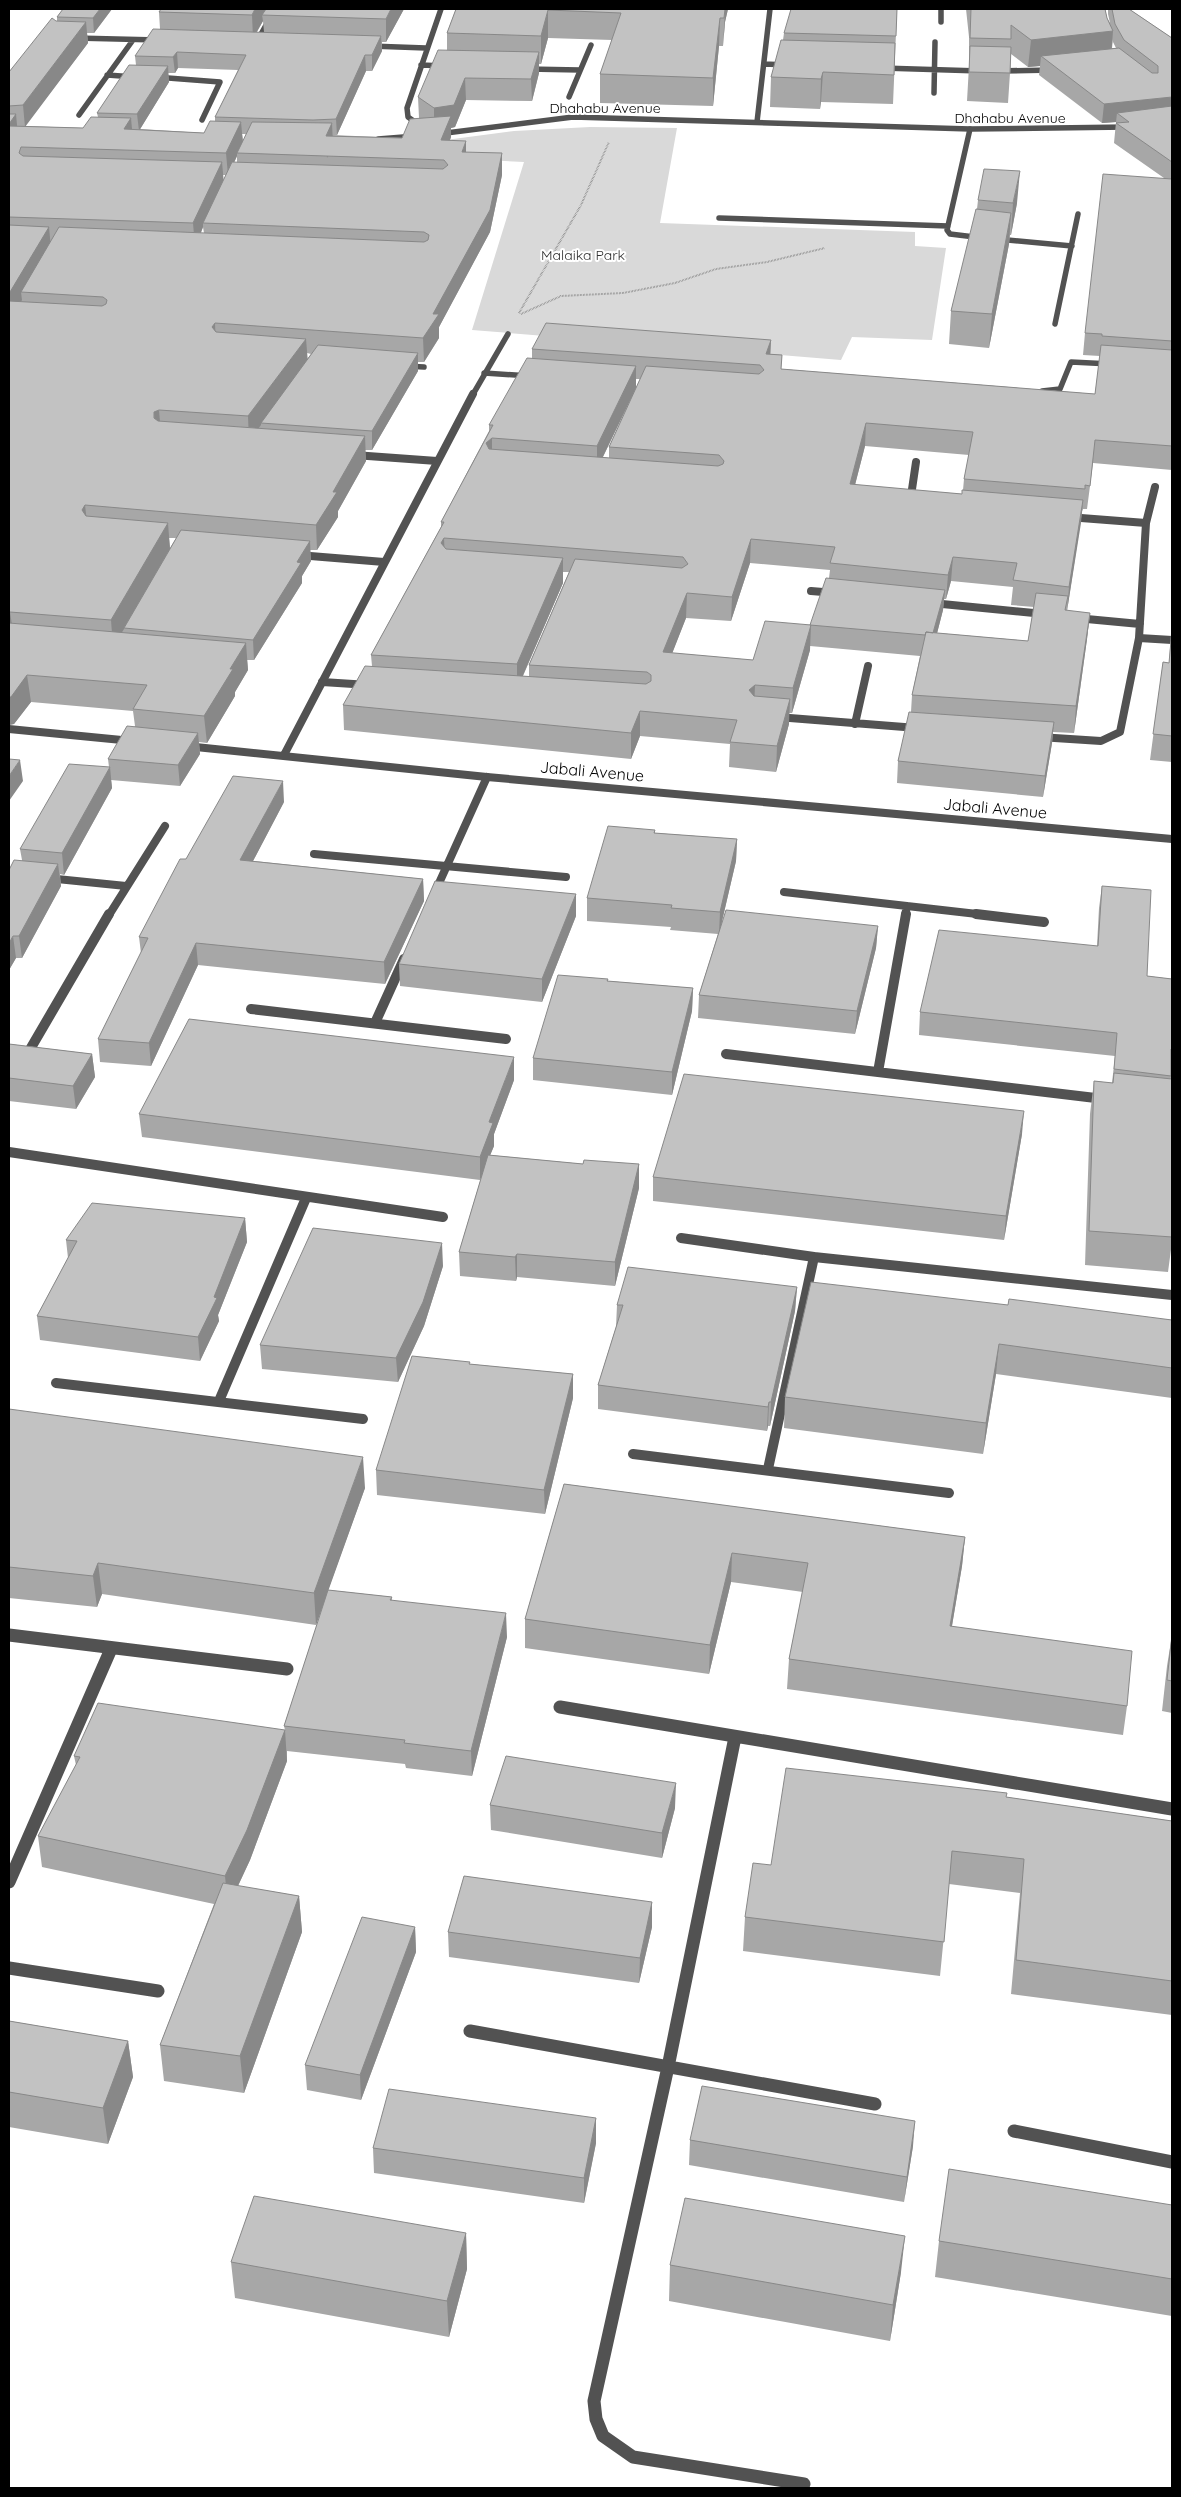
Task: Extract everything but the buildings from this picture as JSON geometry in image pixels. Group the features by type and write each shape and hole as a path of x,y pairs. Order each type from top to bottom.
{"street":[{"path":"256,43 275,9"},
{"path":"372,140 425,133 408,117 407,112 426,48 441,9"},
{"path":"757,122 770,9"},
{"path":"941,9 941,22"},
{"path":"68,37 161,40"},
{"path":"80,115 133,40"},
{"path":"934,94 935,42"},
{"path":"246,43 265,43"},
{"path":"569,97 591,45"},
{"path":"360,46 426,48"},
{"path":"764,64 792,65"},
{"path":"421,65 451,66"},
{"path":"520,68 580,70"},
{"path":"878,68 1026,72 1056,69"},
{"path":"106,76 220,82 202,120"},
{"name":"Dhahabu Avenue","path":"433,135 553,118 625,117 970,129 1084,129 1136,126"},
{"path":"970,129 947,230 950,234 1072,246"},
{"path":"1055,324 1078,214"},
{"path":"719,218 948,226"},
{"path":"284,755 484,373 508,334"},
{"path":"1030,390 1049,392 1060,388 1071,362 1116,364"},
{"path":"394,365 424,367"},
{"path":"484,373 533,376"},
{"path":"350,455 438,462"},
{"path":"916,462 911,496 914,500 925,504"},
{"path":"1032,736 1101,741 1120,732 1139,638 1146,523 1155,487"},
{"path":"1060,516 1146,523"},
{"path":"287,554 384,562"},
{"path":"811,591 840,594"},
{"path":"927,603 1052,615"},
{"path":"1072,617 1140,624"},
{"path":"1139,638 1172,640"},
{"path":"855,724 868,666"},
{"path":"322,682 382,686"},
{"path":"764,716 924,728"},
{"path":"9,729 137,741"},
{"name":"Jabali Avenue","path":"176,745 488,776 1172,839"},
{"path":"430,901 488,776"},
{"path":"24,1060 126,886 165,826"},
{"path":"314,854 566,877"},
{"path":"38,877 126,886"},
{"path":"784,892 1044,922"},
{"path":"878,1072 908,906"},
{"path":"375,1024 406,954"},
{"path":"252,1009 506,1039"},
{"path":"726,1054 1113,1100"},
{"path":"9,1152 443,1218"},
{"path":"219,1401 306,1198"},
{"path":"680,1238 814,1257 1172,1295"},
{"path":"768,1469 814,1257"},
{"path":"56,1383 364,1419"},
{"path":"633,1454 768,1469 949,1493"},
{"path":"9,1635 287,1669"},
{"path":"9,1882 111,1648"},
{"path":"560,1707 1172,1809"},
{"path":"735,1737 668,2067 594,2400 596,2418 602,2436 632,2457 804,2484"},
{"path":"9,1968 158,1991"},
{"path":"470,2031 875,2104"},
{"path":"1014,2131 1172,2162"}],"path":[{"path":"625,117 610,140 581,205 556,252 518,315 562,296 623,293 675,283 716,269 767,262 826,247"}],"green space":[{"name":"Malaika Park","path":"590,127 677,128 660,223 915,232 915,246 946,248 932,340 852,337 841,360 472,330 524,162 362,154 362,151 514,131"}]}
